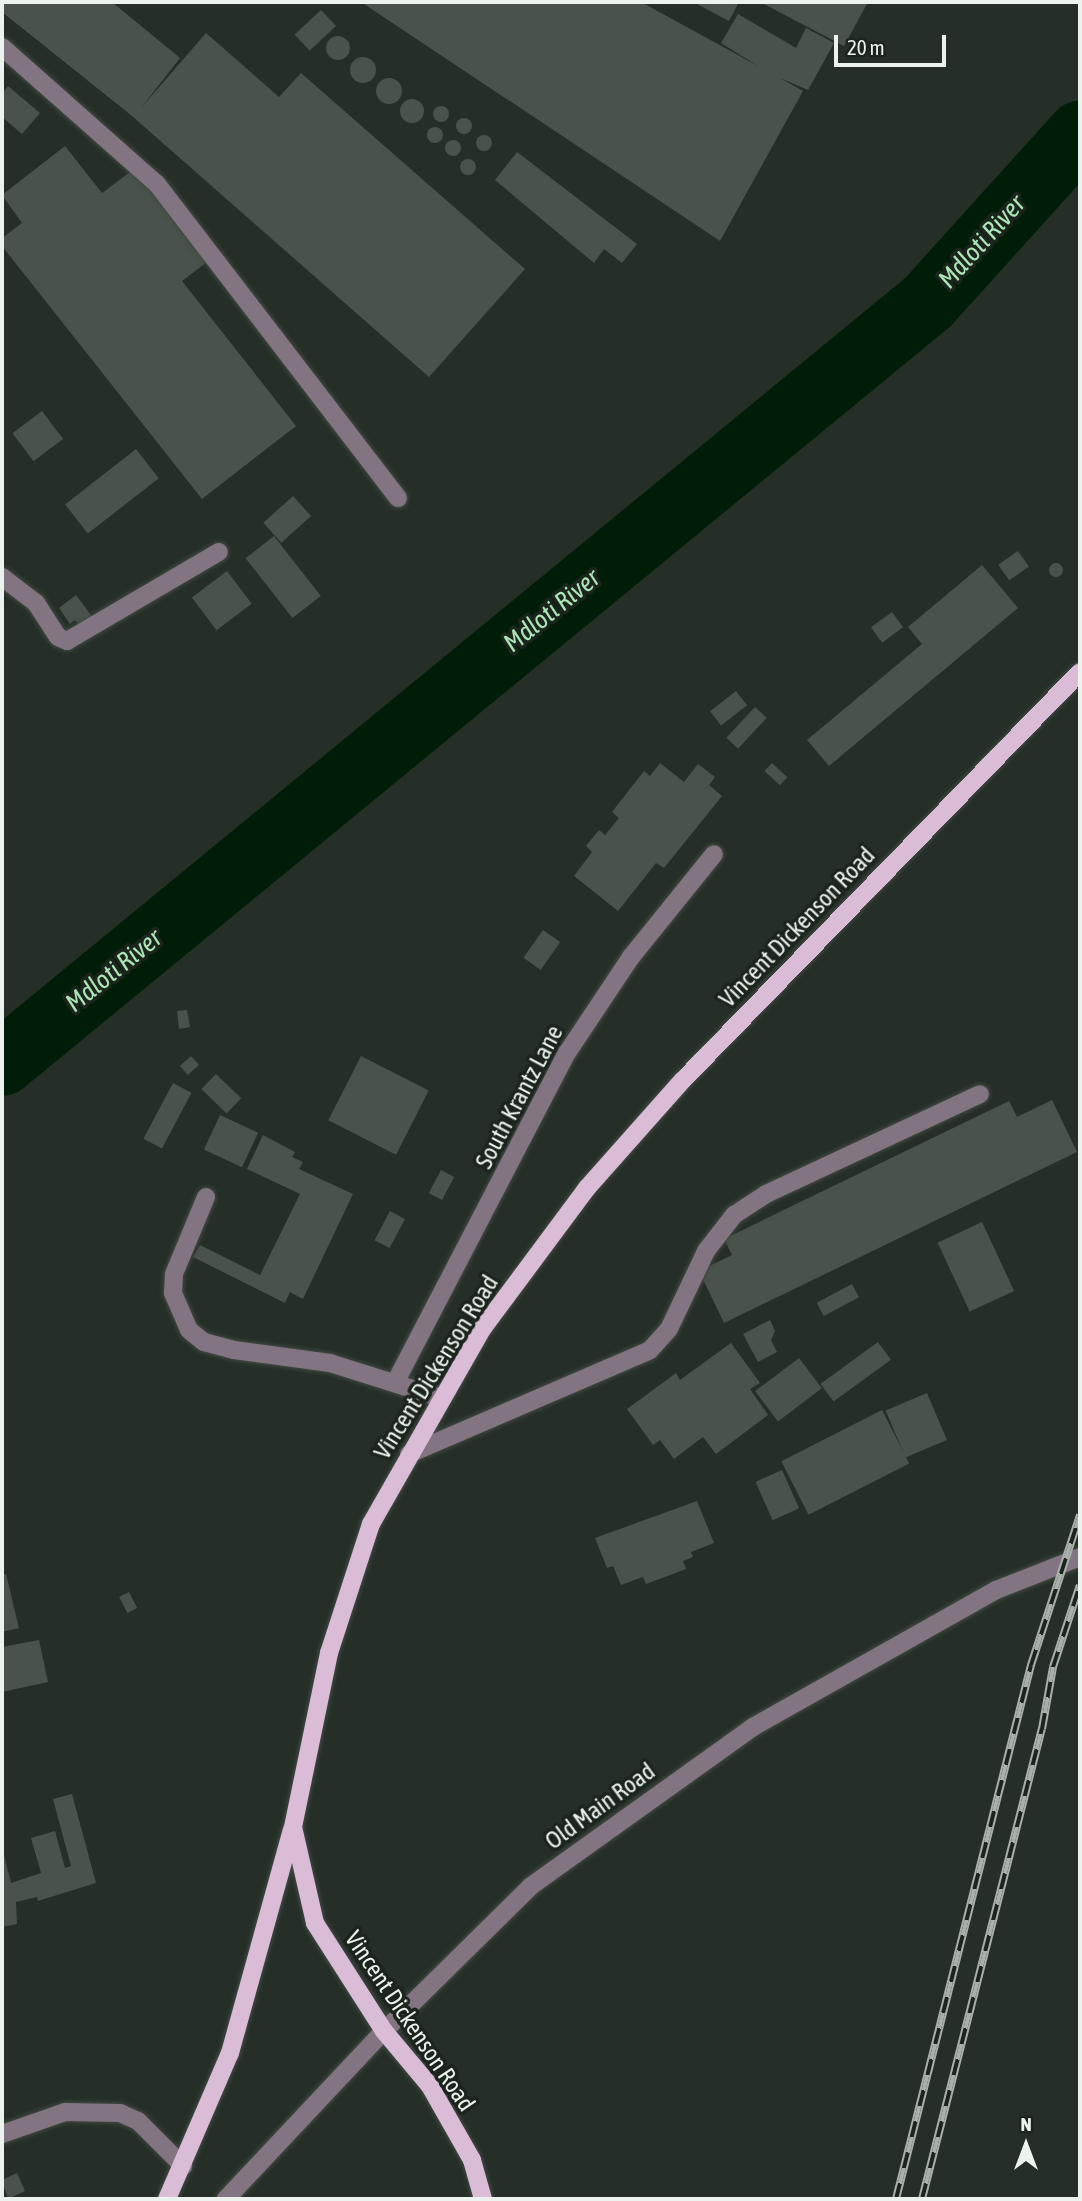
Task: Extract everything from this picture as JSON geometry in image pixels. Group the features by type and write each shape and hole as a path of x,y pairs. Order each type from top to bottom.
{"main road":[{"name":"Vincent Dickenson Road","path":"483,2199 472,2160 430,2086 384,2031 315,1923 293,1827 329,1653 371,1524 483,1328 587,1188 683,1080 1080,672"},
{"path":"167,2199 230,2053 293,1827"}],"street":[{"path":"2,47 157,184 398,498"},
{"path":"2,577 36,603 58,637 67,640 219,552"},
{"name":"South Krantz Lane","path":"396,1381 567,1053 631,957 714,854"},
{"path":"409,1454 650,1350 670,1329 706,1251 734,1215 766,1194 980,1094"},
{"path":"206,1197 174,1274 173,1293 188,1330 204,1342 234,1350 330,1363 396,1381 441,1398"},
{"name":"Old Main Road","path":"226,2199 384,2031 531,1886 753,1727 996,1590 1080,1557"},
{"path":"2,2134 65,2112 120,2113 138,2121 183,2166"}],"building":[{"path":"2,2 112,2 180,58 141,108 206,33 279,97 301,73 525,269 429,377 132,116 2,12"},
{"path":"361,2 641,2 758,66 721,43 738,14 796,48 806,28 834,43 808,90 780,78 803,91 720,241"},
{"path":"693,2 739,2 729,21"},
{"path":"760,2 868,2 844,46"},
{"path":"321,10 336,26 310,51 295,35"},
{"path":"333,36 343,36 350,43 350,53 343,60 333,60 326,53 326,43"},
{"path":"363,57 372,61 376,70 372,79 363,83 354,79 350,70 354,61"},
{"path":"389,78 398,82 402,91 398,100 389,104 380,100 376,91 380,82"},
{"path":"8,86 40,113 22,134 2,117 2,94"},
{"path":"412,99 421,102 424,111 421,120 412,123 403,120 400,111 403,102"},
{"path":"438,106 444,106 449,114 447,120 438,122 433,117 433,111"},
{"path":"461,118 467,118 472,126 470,132 461,134 456,129 456,123"},
{"path":"432,127 438,127 443,135 441,141 432,143 427,138 427,132"},
{"path":"481,135 487,135 492,143 490,149 481,151 476,146 476,140"},
{"path":"450,140 456,140 461,148 459,154 450,156 445,151 445,145"},
{"path":"65,146 102,193 134,169 207,262 182,281 296,426 202,499 2,246 2,238 22,223 2,195"},
{"path":"517,152 637,244 622,263 604,249 594,263 495,180"},
{"path":"465,159 471,159 476,167 474,173 465,175 460,170 460,164"},
{"path":"42,411 63,439 34,461 12,433"},
{"path":"136,449 159,478 88,534 65,504"},
{"path":"293,496 311,516 281,543 263,523"},
{"path":"274,536 321,596 292,618 246,558"},
{"path":"1018,551 1029,567 1009,580 998,565"},
{"path":"1056,563 1061,565 1061,575 1056,577 1051,575 1049,570 1051,565"},
{"path":"982,565 1018,608 829,766 807,740 922,644 908,627"},
{"path":"227,571 252,604 217,630 192,597"},
{"path":"76,595 96,622 84,631 75,620 70,624 59,608"},
{"path":"892,612 903,627 882,643 871,627"},
{"path":"736,691 747,705 721,726 710,711"},
{"path":"755,707 767,718 738,749 726,738"},
{"path":"660,763 684,782 698,764 715,777 709,785 722,796 664,868 656,863 618,911 574,876 592,852 586,846 599,830 605,835 619,818 612,812 644,771 650,776"},
{"path":"772,763 787,777 780,785 764,771"},
{"path":"543,930 560,942 541,970 523,958"},
{"path":"187,1010 190,1027 179,1029 177,1011"},
{"path":"191,1056 199,1065 188,1075 180,1066"},
{"path":"361,1056 429,1091 396,1155 328,1120"},
{"path":"216,1074 241,1098 227,1113 201,1089"},
{"path":"173,1083 192,1093 162,1148 143,1139"},
{"path":"1052,1100 1077,1152 724,1323 699,1271 732,1255 724,1239 1009,1101 1017,1117"},
{"path":"220,1115 258,1133 242,1167 204,1149"},
{"path":"263,1135 295,1152 292,1157 303,1162 299,1169 353,1194 303,1299 290,1292 285,1303 193,1257 200,1245 260,1275 300,1194 247,1169"},
{"path":"441,1170 454,1177 442,1200 429,1193"},
{"path":"390,1211 405,1219 390,1248 375,1240"},
{"path":"982,1222 1014,1291 970,1312 938,1243"},
{"path":"852,1284 859,1297 824,1316 817,1303"},
{"path":"770,1320 775,1331 771,1340 777,1352 758,1362 743,1334"},
{"path":"878,1342 891,1360 833,1402 821,1384"},
{"path":"731,1343 760,1383 750,1389 768,1415 716,1454 703,1437 674,1459 660,1440 653,1445 627,1409 676,1373 680,1380"},
{"path":"799,1358 822,1388 778,1421 755,1391"},
{"path":"927,1393 947,1440 906,1458 886,1411"},
{"path":"882,1410 909,1463 809,1515 781,1461"},
{"path":"782,1470 799,1508 773,1520 756,1482"},
{"path":"697,1501 714,1543 691,1552 693,1557 683,1561 686,1569 646,1584 643,1577 621,1585 613,1566 607,1568 595,1538"},
{"path":"6,1574 19,1628 2,1632 2,1575"},
{"path":"129,1592 137,1608 127,1613 119,1597"},
{"path":"39,1640 48,1682 2,1692 2,1647"},
{"path":"72,1794 96,1883 38,1901 37,1897 16,1902 17,1924 2,1927 2,1847 11,1883 41,1873 31,1838 55,1831 65,1868 71,1866 53,1799"},
{"path":"17,2173 25,2191 8,2199 2,2180"}],"waterway":[{"name":"Mdloti River","path":"2,1063 928,302 1080,134"}],"railway":[{"path":"896,2199 1031,1665 1080,1515"},
{"path":"922,2199 1042,1729 1053,1667 1080,1585"}]}
